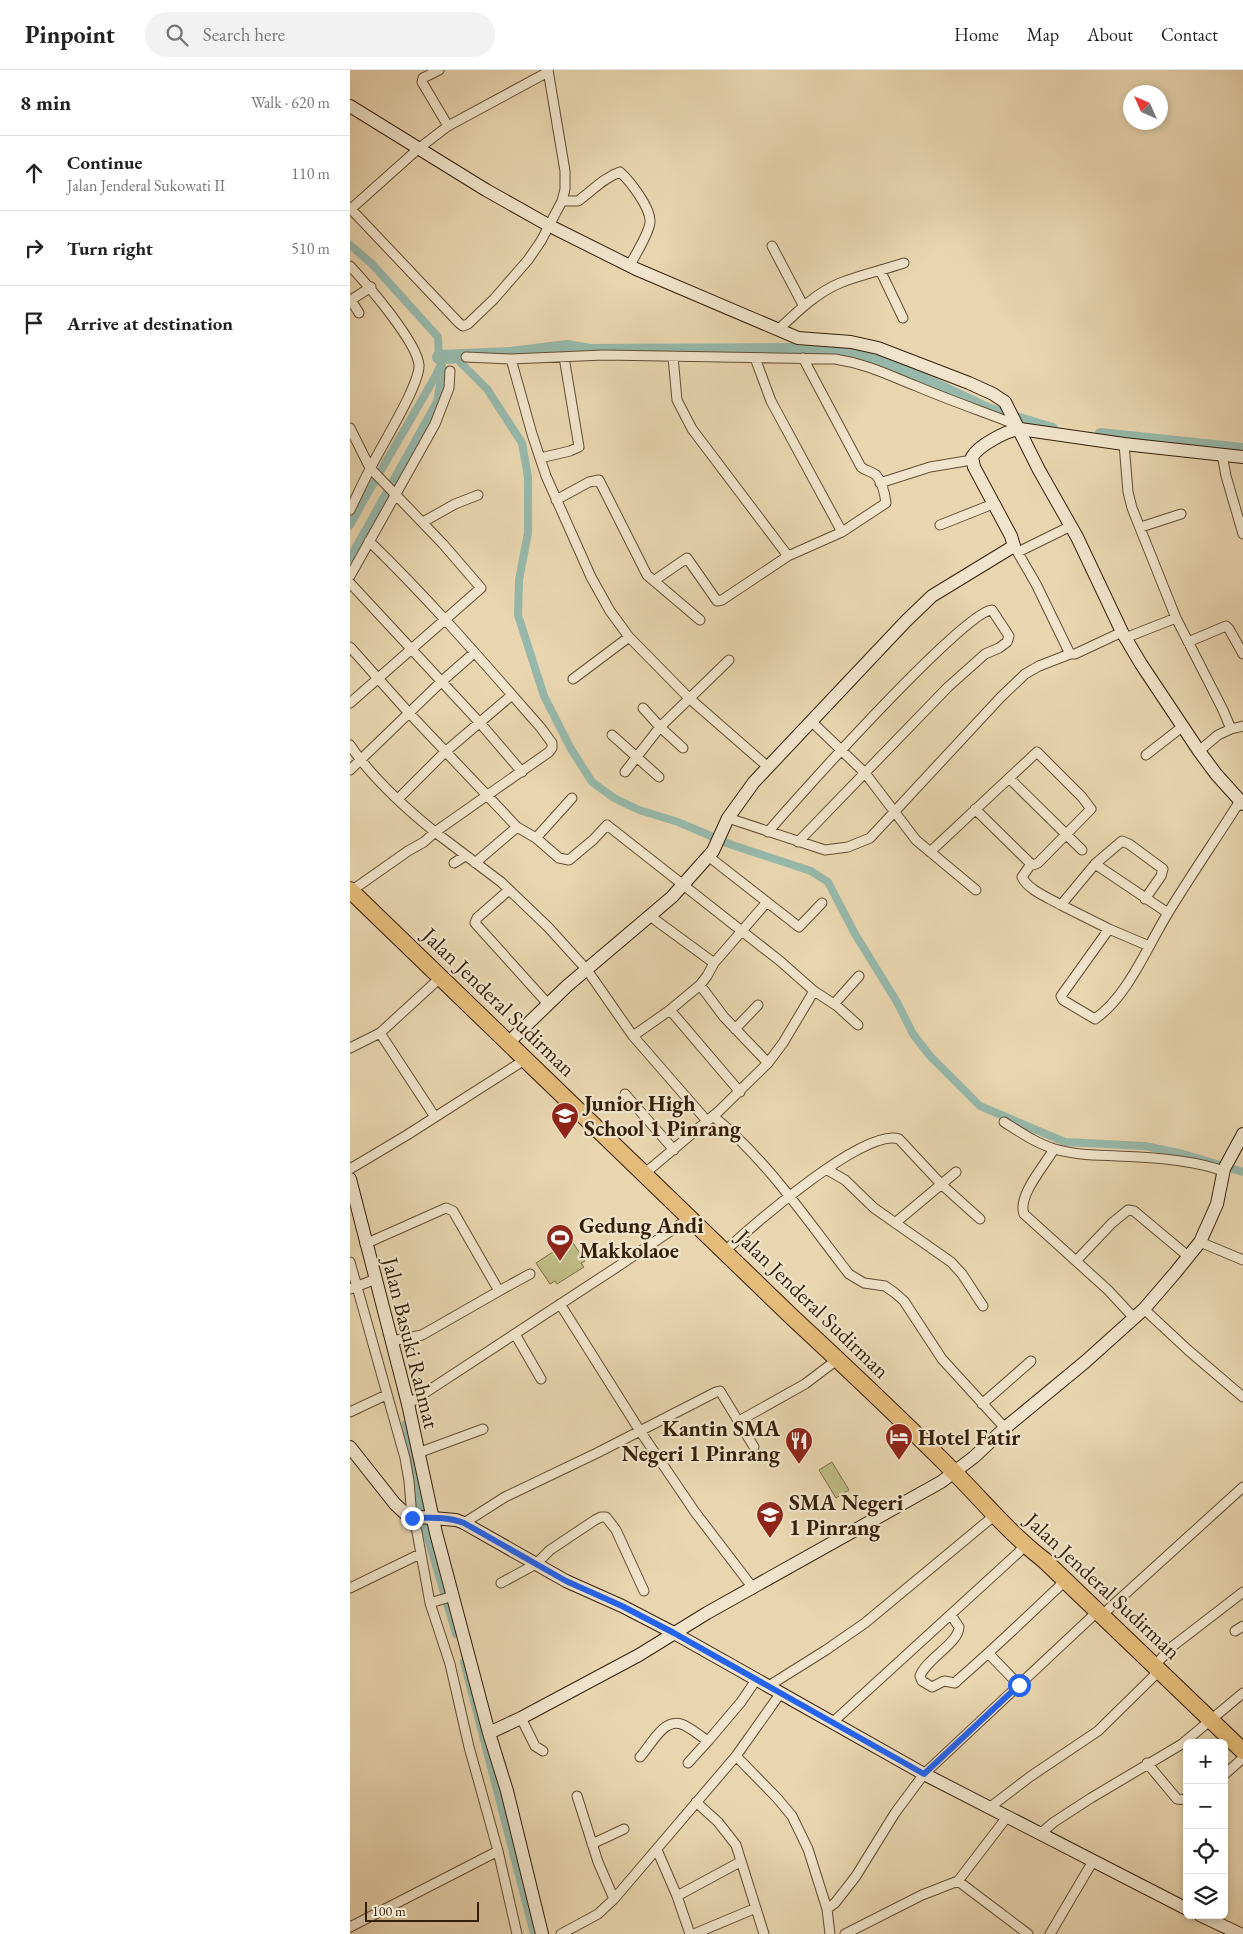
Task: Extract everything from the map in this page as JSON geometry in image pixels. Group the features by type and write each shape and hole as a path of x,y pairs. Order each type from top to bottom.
{"highway":[{"name":"Jalan Jenderal Sudirman","path":"351,891 644,1174 684,1221 725,1251 838,1358 1024,1545 1044,1560 1242,1749"}],"street":[{"path":"439,70 424,78 422,82 448,126"},
{"path":"548,71 565,171 566,202 554,228 541,241 517,273 494,299 463,326 351,208 418,149 448,126 548,71"},
{"path":"350,106 418,149 554,228 630,266 798,338 851,342 893,353 969,382 994,394 1005,402 1039,470 1071,526 1124,635 1182,727 1199,751 1242,803 1168,913 1115,1002 1096,1019 1063,1000 1061,996 1109,929"},
{"path":"566,202 578,201 613,174 620,172 649,214 650,224 630,266"},
{"path":"772,246 804,306"},
{"path":"778,330 804,306 840,283 904,263"},
{"path":"350,266 371,287 414,349 419,368 411,392 370,468 350,510"},
{"path":"880,270 903,318"},
{"path":"359,314 351,300 371,287"},
{"path":"466,357 510,359 604,354 835,359 857,362 1017,424 1124,444 1243,457"},
{"path":"673,356 677,400 692,429 788,556"},
{"path":"540,458 570,451 578,447 564,357"},
{"path":"755,358 771,402 842,532"},
{"path":"655,580 687,558 718,601 727,598 788,556 842,532 886,503 876,476 861,467 803,358"},
{"path":"510,359 540,458 556,500 591,577 610,611 629,638 689,698 768,767"},
{"path":"350,576 442,408 449,388 450,371"},
{"path":"1017,424 1012,430 1004,433 973,454 972,460 1070,654"},
{"path":"350,703 481,588 478,582 370,468 351,431"},
{"path":"1124,444 1129,497 1176,618 1224,710 1231,728"},
{"path":"1222,454 1226,476 1243,534"},
{"path":"880,483 930,467 972,460"},
{"path":"556,500 590,482 599,480 644,571 700,620"},
{"path":"422,522 478,495"},
{"path":"940,525 993,504"},
{"path":"1141,528 1181,514"},
{"path":"509,1042 548,1004 664,905 683,885 712,851 742,797 811,721 932,596 1016,549 1071,526"},
{"path":"351,891 424,842 485,796 522,772 552,748 552,743 512,695 408,578 370,541"},
{"path":"350,583 480,723 522,772"},
{"path":"768,832 893,695 954,635 988,610 992,610 1009,636 1007,642 985,654 972,665 921,714 798,842"},
{"path":"727,821 825,850 834,850 859,844 870,838 1000,698 1025,674 1039,666 1070,654 1075,654 1176,618"},
{"path":"1188,642 1226,626 1243,654"},
{"path":"573,679 629,638"},
{"path":"350,647 485,796 517,827 536,838 559,858 569,860 607,825 858,1025"},
{"path":"350,770 474,654"},
{"path":"625,772 660,727 729,660"},
{"path":"398,798 445,752 512,695"},
{"path":"643,708 683,748"},
{"path":"811,721 865,773 916,840 976,890"},
{"path":"1199,751 1218,735 1231,728 1243,726"},
{"path":"1146,755 1182,727"},
{"path":"612,735 659,777"},
{"path":"350,745 361,761 412,814 509,890 548,927 587,970 633,1036 710,1118 746,1145 791,1197 850,1274 864,1284 884,1286 904,1302 942,1359 1005,1428"},
{"path":"930,852 1037,752 1092,809 1038,863 1031,864 1022,876 1023,880 1061,905 1149,946"},
{"path":"1009,778 1082,850"},
{"path":"536,838 572,798"},
{"path":"975,809 1031,864"},
{"path":"475,863 517,827"},
{"path":"1061,905 1096,864 1122,841 1130,844 1163,869 1161,876 1145,899"},
{"path":"712,851 767,902 799,926 808,920 822,903"},
{"path":"454,863 465,856"},
{"path":"1096,864 1168,913"},
{"path":"509,890 477,918 475,923 548,1004"},
{"path":"633,1036 670,1010 700,985 714,963 740,930 767,902"},
{"path":"650,916 714,963"},
{"path":"834,1004 859,976"},
{"path":"350,1048 380,1033 441,977"},
{"path":"700,985 735,1029 768,1063"},
{"path":"644,1174 740,1092 768,1063 814,991"},
{"path":"735,1029 758,1005"},
{"path":"670,1010 740,1092"},
{"path":"380,1033 435,1116"},
{"path":"350,1169 526,1059"},
{"path":"625,1094 674,1150"},
{"path":"1004,1122 1026,1136 1054,1149 1077,1154 1151,1158 1218,1169"},
{"path":"489,1732 521,1718 639,1655 674,1633 954,1473 1005,1428 1086,1362 1144,1309 1189,1257 1200,1242 1217,1204 1218,1169 1241,1136"},
{"path":"725,1251 826,1169 867,1144 887,1137 899,1139 941,1184 980,1219"},
{"path":"1054,1149 1026,1194 1021,1206 1024,1214 1108,1290 1134,1318"},
{"path":"826,1169 846,1180 874,1208 951,1262 962,1274 983,1306"},
{"path":"895,1223 956,1172"},
{"name":"Jalan Basuki Rahmat","path":"350,1179 373,1280 392,1341 408,1404 418,1453 422,1517 450,1597 507,1791 542,1934"},
{"path":"365,1244 446,1208 449,1209 453,1211 499,1291"},
{"path":"1076,1261 1112,1223 1128,1210 1134,1211 1189,1257"},
{"path":"408,1404 684,1221"},
{"path":"1200,1242 1243,1260"},
{"path":"350,1262 355,1287 370,1330 386,1395 405,1458 409,1481 422,1517 417,1532 420,1554 450,1664 469,1747 498,1851 517,1934"},
{"path":"392,1341 422,1335 530,1274"},
{"path":"355,1287 373,1280"},
{"path":"560,1304 640,1431 695,1512 753,1588"},
{"path":"1144,1309 1243,1397"},
{"path":"515,1334 541,1379"},
{"path":"739,1421 805,1384 838,1358"},
{"path":"982,1404 1031,1361"},
{"path":"464,1523 500,1500 720,1391 754,1447"},
{"path":"350,1412 386,1395"},
{"path":"418,1453 484,1429"},
{"path":"350,1447 395,1504 422,1517 456,1520 464,1523 566,1581 622,1606 674,1633 924,1774 1183,1907"},
{"path":"827,1909 835,1903 851,1882 895,1813 924,1774 1019,1685 1243,1487"},
{"path":"767,1687 865,1623 995,1515"},
{"path":"501,1583 536,1564 565,1540 595,1520 606,1517 616,1530 644,1591"},
{"path":"833,1722 1019,1552 1024,1545"},
{"path":"350,1588 420,1554"},
{"path":"951,1615 957,1623 959,1631 926,1665 920,1676 922,1681 932,1687 944,1681 954,1683 989,1654 1009,1632 1066,1581"},
{"path":"989,1808 1031,1776 1098,1731 1185,1636 1243,1592"},
{"path":"433,1602 450,1597"},
{"path":"989,1654 1019,1685"},
{"path":"688,1763 741,1702 756,1680"},
{"path":"1040,1834 1054,1822 1182,1744 1243,1693"},
{"path":"561,1934 598,1914 614,1899 736,1756 780,1694"},
{"path":"521,1718 535,1746 543,1751"},
{"path":"640,1757 665,1727 674,1723 681,1724 708,1741"},
{"path":"1228,1769 1242,1749"},
{"path":"736,1756 792,1816 808,1849 827,1909 830,1934"},
{"path":"1148,1763 1177,1798 1183,1799"},
{"path":"577,1796 604,1878 614,1899"},
{"path":"696,1802 718,1822 734,1841 764,1934"},
{"path":"845,1934 922,1895 958,1882 1007,1817"},
{"path":"592,1844 624,1829"},
{"path":"657,1850 677,1896 690,1934"},
{"path":"350,1927 498,1851"},
{"path":"1050,1934 1093,1861"},
{"path":"677,1896 740,1862"},
{"path":"958,1882 1028,1934"},
{"path":"694,1934 756,1908"},
{"path":"1208,1919 1240,1934"}],"shaded area":[{"name":"Gedung Andi Makkolaoe","path":"571,1240 585,1261 581,1263 584,1267 557,1284 555,1281 550,1284 536,1263"},
{"path":"832,1462 849,1490 836,1498 819,1470"}],"waterway":[{"path":"350,245 372,264 438,337 439,357 457,359 487,389 522,443 528,477 528,533 519,580 518,615 544,696 571,749 592,782 614,798 639,810 678,822 732,845 811,871 828,882 855,934 897,1002 913,1034 930,1056 980,1106 1065,1142 1145,1146 1183,1154 1243,1172"},
{"path":"439,357 511,354 567,347 590,351 790,350 875,357 990,411 1052,430"},
{"path":"350,558 437,402 443,369 439,357"},
{"path":"350,525 441,364"},
{"path":"1101,435 1243,450"},
{"path":"406,1424 423,1521 456,1634"},
{"path":"464,1662 534,1934"}],"place":[{"name":"Junior High School 1 Pinrang","path":"565,1140"},
{"name":"Gedung Andi Makkolaoe","path":"560,1262"},
{"name":"Hotel Fatir","path":"899,1461"},
{"name":"Kantin SMA Negeri 1 Pinrang","path":"799,1465"},
{"name":"SMA Negeri 1 Pinrang","path":"770,1539"}],"route":[{"path":"412,1518 433,1517 464,1523 566,1581 622,1606 674,1633 924,1774 1019,1685"}]}
